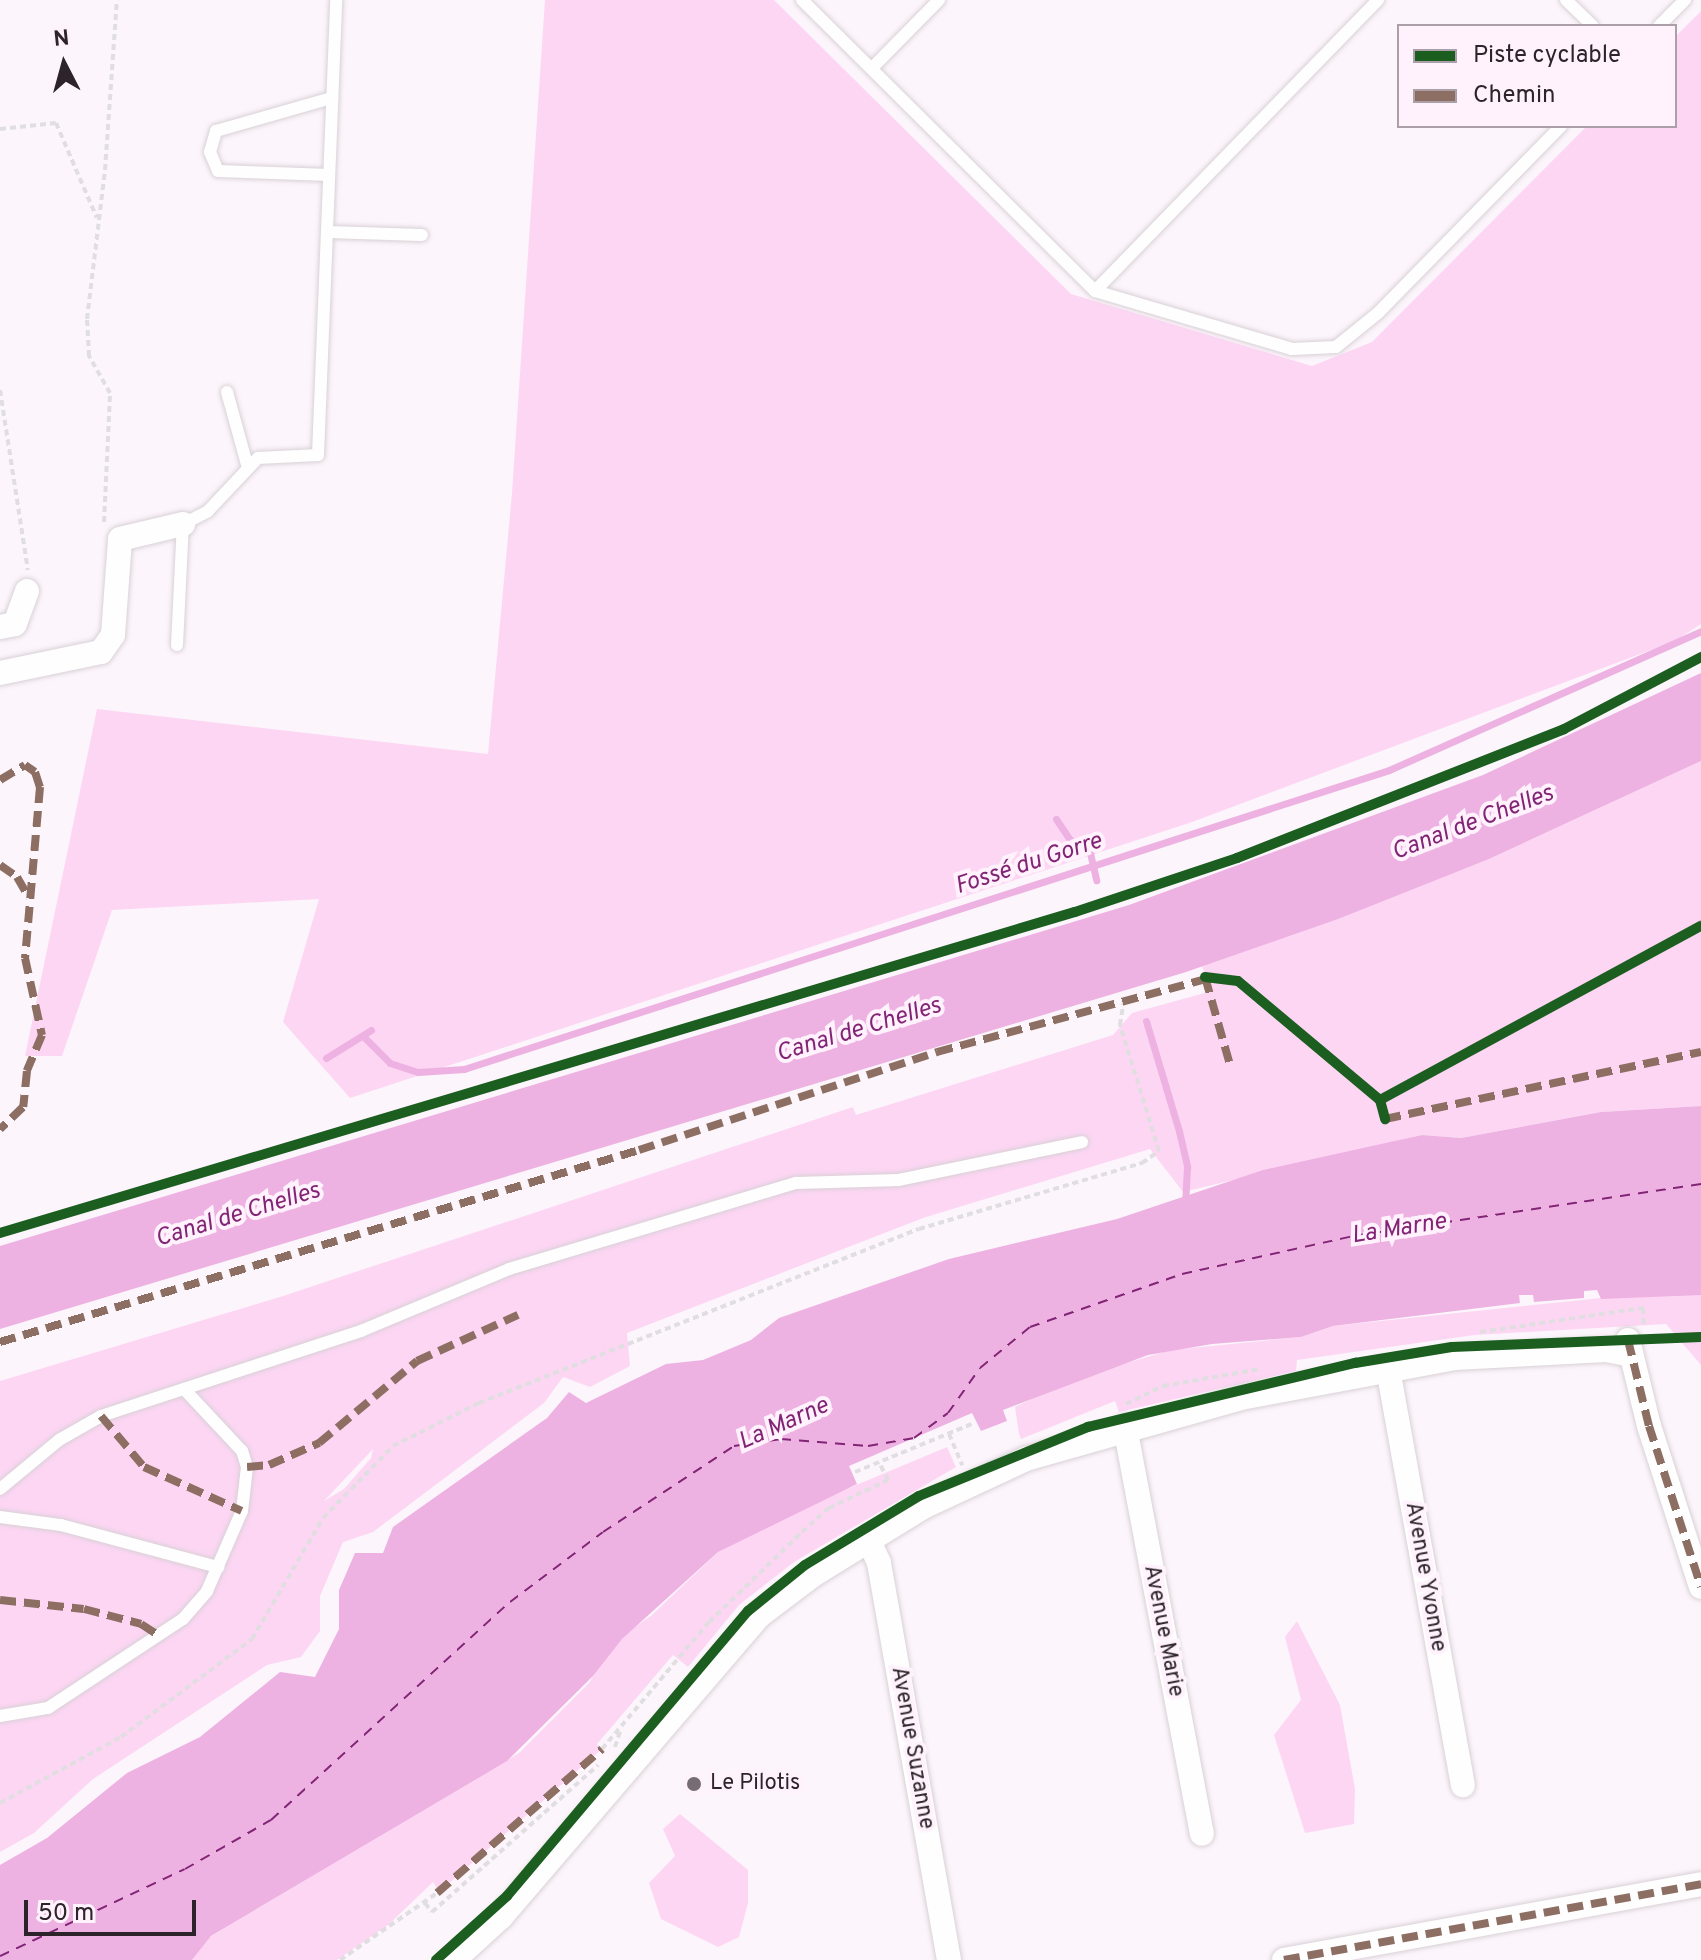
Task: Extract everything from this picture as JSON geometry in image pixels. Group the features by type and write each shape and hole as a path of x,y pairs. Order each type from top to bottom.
{"street":[{"path":"0,673 101,652 113,635 120,539 183,524"},
{"path":"0,627 15,624 27,591"},
{"path":"454,1960 501,1917 759,1616 868,1539 1014,1464 1120,1423 1388,1369 1507,1354 1630,1347 1701,1587"},
{"name":"Avenue Yvonne","path":"1388,1369 1463,1785"},
{"name":"Avenue Marie","path":"1120,1423 1202,1834"},
{"name":"Avenue Suzanne","path":"868,1539 879,1563 949,1960"},
{"path":"1284,1960 1701,1884"}],"lane":[{"path":"177,645 183,524 208,511 258,458 275,454 318,455 336,0"},
{"path":"802,0 873,67 1095,291 1292,349 1336,347 1378,313 1559,128"},
{"path":"873,67 939,0"},
{"path":"1095,291 1378,0"},
{"path":"1566,0 1591,24"},
{"path":"1661,24 1685,0"},
{"path":"329,175 218,171 210,152 216,131 332,98"},
{"path":"327,232 422,235"},
{"path":"227,392 248,468"},
{"path":"0,1489 82,1426 126,1405 361,1331 494,1274 749,1195 811,1181 899,1180 1082,1142"},
{"path":"0,1716 48,1708 183,1619 207,1591 242,1511 247,1467 242,1451 184,1389"},
{"path":"0,1517 61,1525 218,1567"}],"path":[{"path":"103,532 110,393 89,356 87,319 117,0"},
{"path":"0,129 56,123 97,218"},
{"path":"0,390 27,559 27,591"},
{"path":"0,1803 121,1737 252,1639 323,1518 393,1446 479,1403 919,1229 1142,1163 1159,1151 1120,1025 1124,999"},
{"path":"1120,1423 1144,1411"},
{"path":"855,1472 974,1423"},
{"path":"949,1434 959,1459"},
{"path":"954,1480 973,1471"},
{"path":"425,1903 432,1912 613,1751 622,1725"},
{"path":"602,1749 609,1741"},
{"path":"340,1960 437,1893"}],"shaded area":[{"path":"545,0 774,0 1071,294 1312,366 1372,342 1585,128 1677,128 1677,35 1701,11 1701,624 1675,641 1192,822 350,1098 283,1022 319,899 112,910 62,1056 25,1056 97,709 488,754 512,493"},
{"path":"1701,761 1701,1106 1601,1112 1461,1138 1422,1135 1183,1192 1150,1149 923,1218 627,1333 630,1366 590,1387 563,1377 544,1403 373,1532 343,1542 320,1596 320,1631 301,1657 267,1665 93,1779 34,1833 0,1852 0,1381 280,1297 853,1107 856,1115 1113,1035 1132,1013 1212,991 1202,966 1489,859","holes":["373,1449 371,1458 344,1489 324,1501"]},
{"path":"1630,1295 1701,1295 1701,1365 1666,1324 1474,1335 1297,1360 1296,1371 1119,1412 1115,1401 1021,1439 1019,1434 1015,1407 1075,1378 1171,1350 1301,1337 1333,1326"},
{"path":"947,1447 956,1467 794,1562 739,1605 688,1667 673,1655 597,1744 601,1750 439,1892 433,1882 388,1925 337,1960 192,1960 210,1937 519,1753 589,1683 614,1642 652,1615 718,1552 799,1509"},
{"path":"1297,1621 1340,1705 1355,1789 1354,1824 1305,1833 1274,1735 1301,1700 1285,1637"},
{"path":"680,1814 748,1870 748,1903 739,1937 718,1947 661,1919 649,1883 675,1856 663,1829"}],"water":[{"name":"Canal de Chelles","path":"1701,673 1701,761 1489,859 1338,919 1186,972 0,1329 0,1246 1129,905 1483,775"},
{"name":"La Marne","path":"1701,1106 1701,1295 1601,1299 1597,1290 1584,1291 1584,1298 1534,1302 1533,1295 1519,1295 1520,1303 1333,1326 1301,1337 1212,1344 1148,1355 1003,1410 1007,1421 981,1431 972,1413 849,1466 857,1484 718,1552 622,1639 593,1676 507,1761 211,1936 192,1960 0,1960 0,1865 47,1838 127,1773 200,1737 280,1672 315,1677 339,1629 339,1590 355,1553 383,1553 393,1527 547,1418 569,1392 586,1403 666,1364 703,1360 751,1340 779,1318 949,1259 1117,1219 1263,1170 1422,1135 1461,1138 1601,1112"}],"waterway":[{"name":"Fossé du Gorre","path":"363,1036 390,1063 418,1072 464,1069 1389,770 1701,631"},
{"path":"1056,819 1070,840 1090,853 1096,880"},
{"path":"1146,1021 1187,1167 1185,1205"},
{"path":"326,1058 371,1030"}],"ferry route":[{"path":"0,1956 185,1869 271,1820 510,1602 603,1532 734,1446 781,1439 868,1446 914,1438 948,1413 980,1368 1030,1327 1182,1274 1353,1236 1701,1184"}],"marked path":[{"path":"0,780 25,765 35,772 40,787 25,958 42,1035 27,1071 23,1107 0,1129"},
{"path":"0,865 17,877 29,898"},
{"path":"1205,977 1230,1065"},
{"path":"0,1342 639,1150 937,1052 1210,978"},
{"path":"1384,1114 1385,1119 1701,1052"},
{"path":"247,1467 269,1465 319,1443 417,1361 518,1315"},
{"path":"1628,1340 1649,1426 1701,1587"},
{"path":"101,1416 144,1467 242,1511"},
{"path":"0,1600 84,1609 141,1624 158,1635"},
{"path":"437,1893 602,1749"},
{"path":"1284,1960 1701,1884"}],"cycle path":[{"path":"0,1233 1075,912 1237,858 1564,729 1701,657"},
{"path":"1380,1100 1701,926"},
{"path":"1205,977 1238,981 1380,1100 1385,1119"},
{"path":"436,1960 507,1896 748,1611 805,1565 919,1496 1088,1427 1355,1363 1452,1347 1701,1337"}],"place":[{"name":"Le Pilotis","path":"694,1784"}]}
